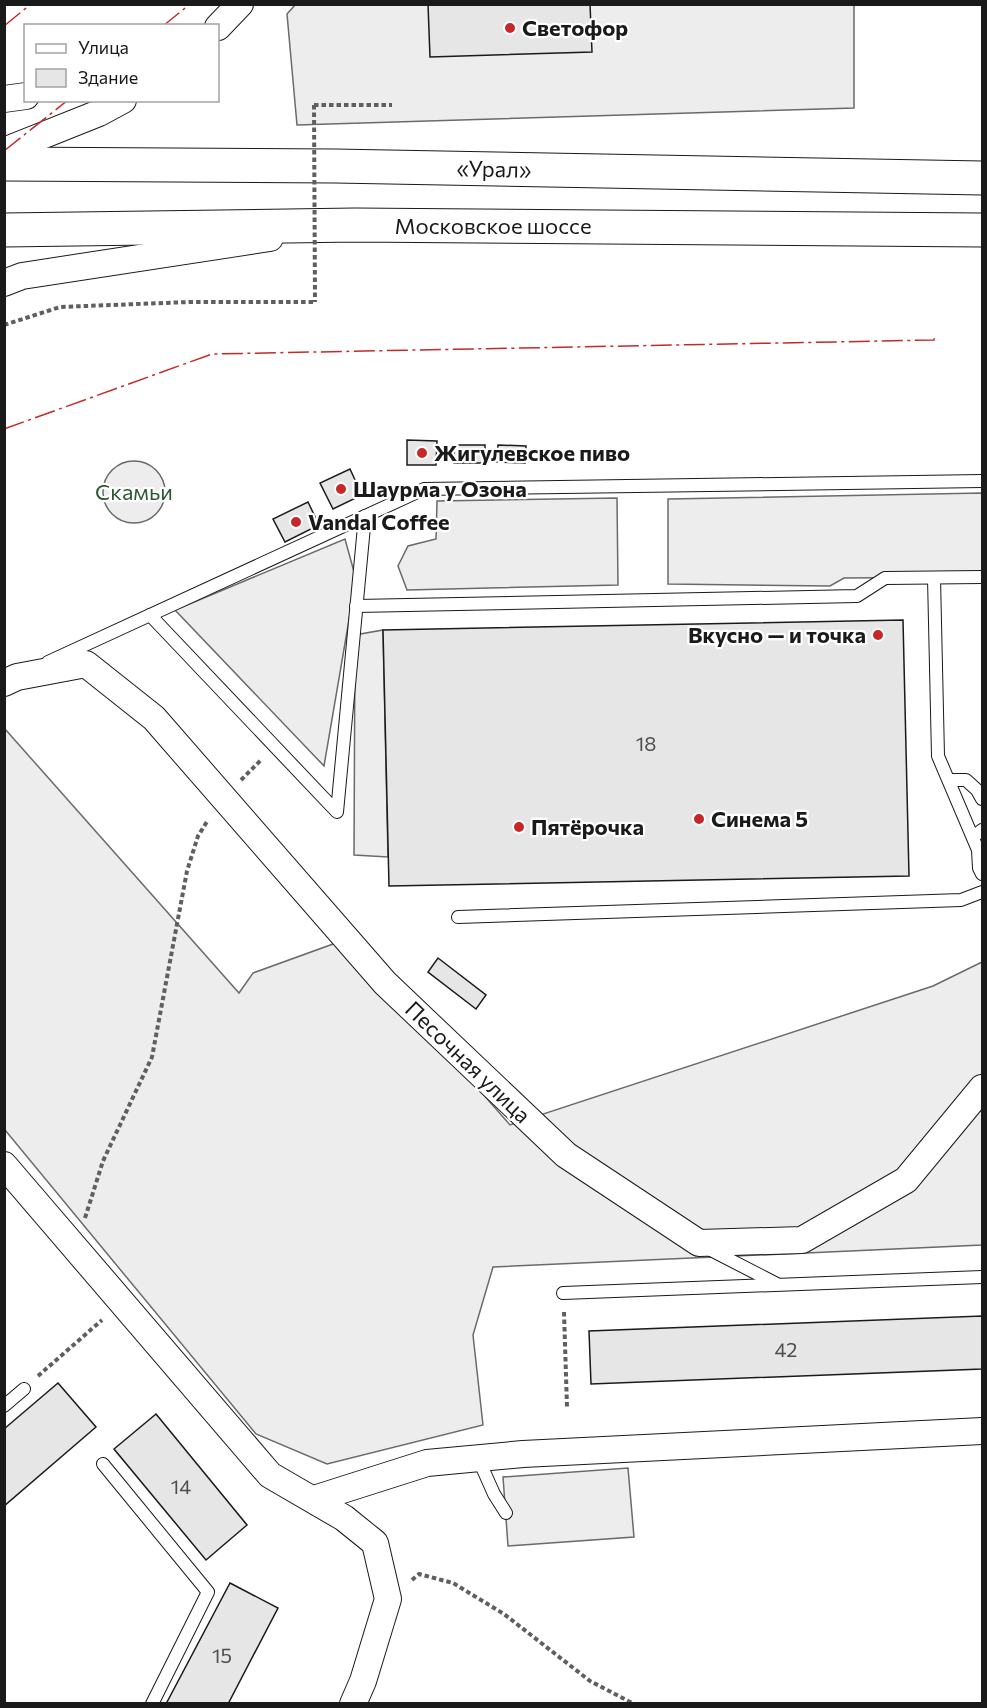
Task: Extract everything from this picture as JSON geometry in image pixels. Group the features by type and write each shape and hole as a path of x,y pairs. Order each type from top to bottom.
{"highway":[{"name":"«Урал»","path":"4,164 347,166 982,178"},
{"name":"Московское шоссе","path":"4,230 355,225 982,230"}],"street":[{"path":"219,26 240,4"},
{"path":"4,99 24,96"},
{"path":"4,151 99,113 119,102"},
{"path":"4,283 22,276 355,225"},
{"name":"Песочная улица","path":"11,680 86,664 154,718 385,983 566,1155 699,1243"},
{"path":"699,1243 802,1240 906,1180 982,1088"},
{"path":"4,1165 270,1475 344,1518 375,1543 388,1599 363,1681 353,1704"},
{"path":"314,1499 427,1463 581,1451 982,1431"}],"lane":[{"path":"11,680 424,489 982,481"},
{"path":"150,615 337,812 365,516"},
{"path":"356,606 857,596 885,578 982,577"},
{"path":"934,578 939,756 978,834 979,868 982,874"},
{"path":"949,780 966,780 977,789 982,799"},
{"path":"458,917 961,900 982,892"},
{"path":"699,1243 778,1285"},
{"path":"563,1293 982,1277"},
{"path":"4,1406 24,1389"},
{"path":"478,1458 494,1494 506,1513"},
{"path":"103,1464 208,1592 152,1704"}],"path":[{"path":"4,325 60,307 189,302 315,302 314,105 392,105"},
{"path":"76,1248 103,1161 152,1057 188,871 198,837 224,798 274,747"},
{"path":"563,1293 567,1407"},
{"path":"24,1389 122,1302"},
{"path":"388,1599 419,1574 453,1583 504,1614 591,1681 634,1704"}],"shaded area":[{"path":"296,4 854,5 854,108 297,125 287,14"},
{"name":"Скамьи","path":"128,461 140,461 156,470 163,480 165,492 163,504 156,514 140,523 128,523 117,518 108,509 103,498 103,486 108,475 117,466"},
{"path":"982,493 982,577 844,578 830,586 668,584 668,499"},
{"path":"617,498 618,585 407,590 398,566 408,546 436,539 437,501"},
{"path":"345,539 356,579 324,766 175,610"},
{"path":"383,630 388,857 354,855 355,635"},
{"path":"5,729 239,993 253,973 347,939 510,1125 933,986 982,962 982,1245 493,1267 473,1335 483,1425 327,1464 256,1434 5,1130"},
{"path":"628,1468 634,1537 508,1546 503,1477"}],"building":[{"name":"Светофор","path":"428,4 590,4 592,52 430,57"},
{"name":"Жигулевское пиво","path":"407,440 437,441 436,465 407,465"},
{"path":"454,445 485,445 485,463 454,463"},
{"path":"498,445 526,446 525,463 497,462"},
{"name":"Шаурма у Озона","path":"350,469 362,495 333,509 320,483"},
{"name":"Vandal Coffee","path":"308,502 319,525 285,542 273,519"},
{"path":"903,620 909,876 389,886 383,630"},
{"path":"438,958 486,995 476,1009 428,972"},
{"path":"982,1316 982,1369 591,1384 589,1331"},
{"path":"58,1383 96,1427 4,1506 4,1429"},
{"path":"156,1414 247,1525 206,1560 114,1449"},
{"path":"230,1583 278,1608 228,1704 166,1704"}],"power":[{"path":"4,26 31,4"},
{"path":"165,24 190,4"},
{"path":"4,151 65,102"},
{"path":"4,429 212,354 934,340 935,335"}],"place":[{"name":"Светофор","path":"510,28"},
{"name":"Жигулевское пиво","path":"422,453"},
{"name":"Шаурма у Озона","path":"341,489"},
{"name":"Vandal Coffee","path":"296,522"},
{"name":"Вкусно — и точка","path":"878,635"},
{"name":"Синема 5","path":"699,819"},
{"name":"Пятёрочка","path":"519,827"}]}
